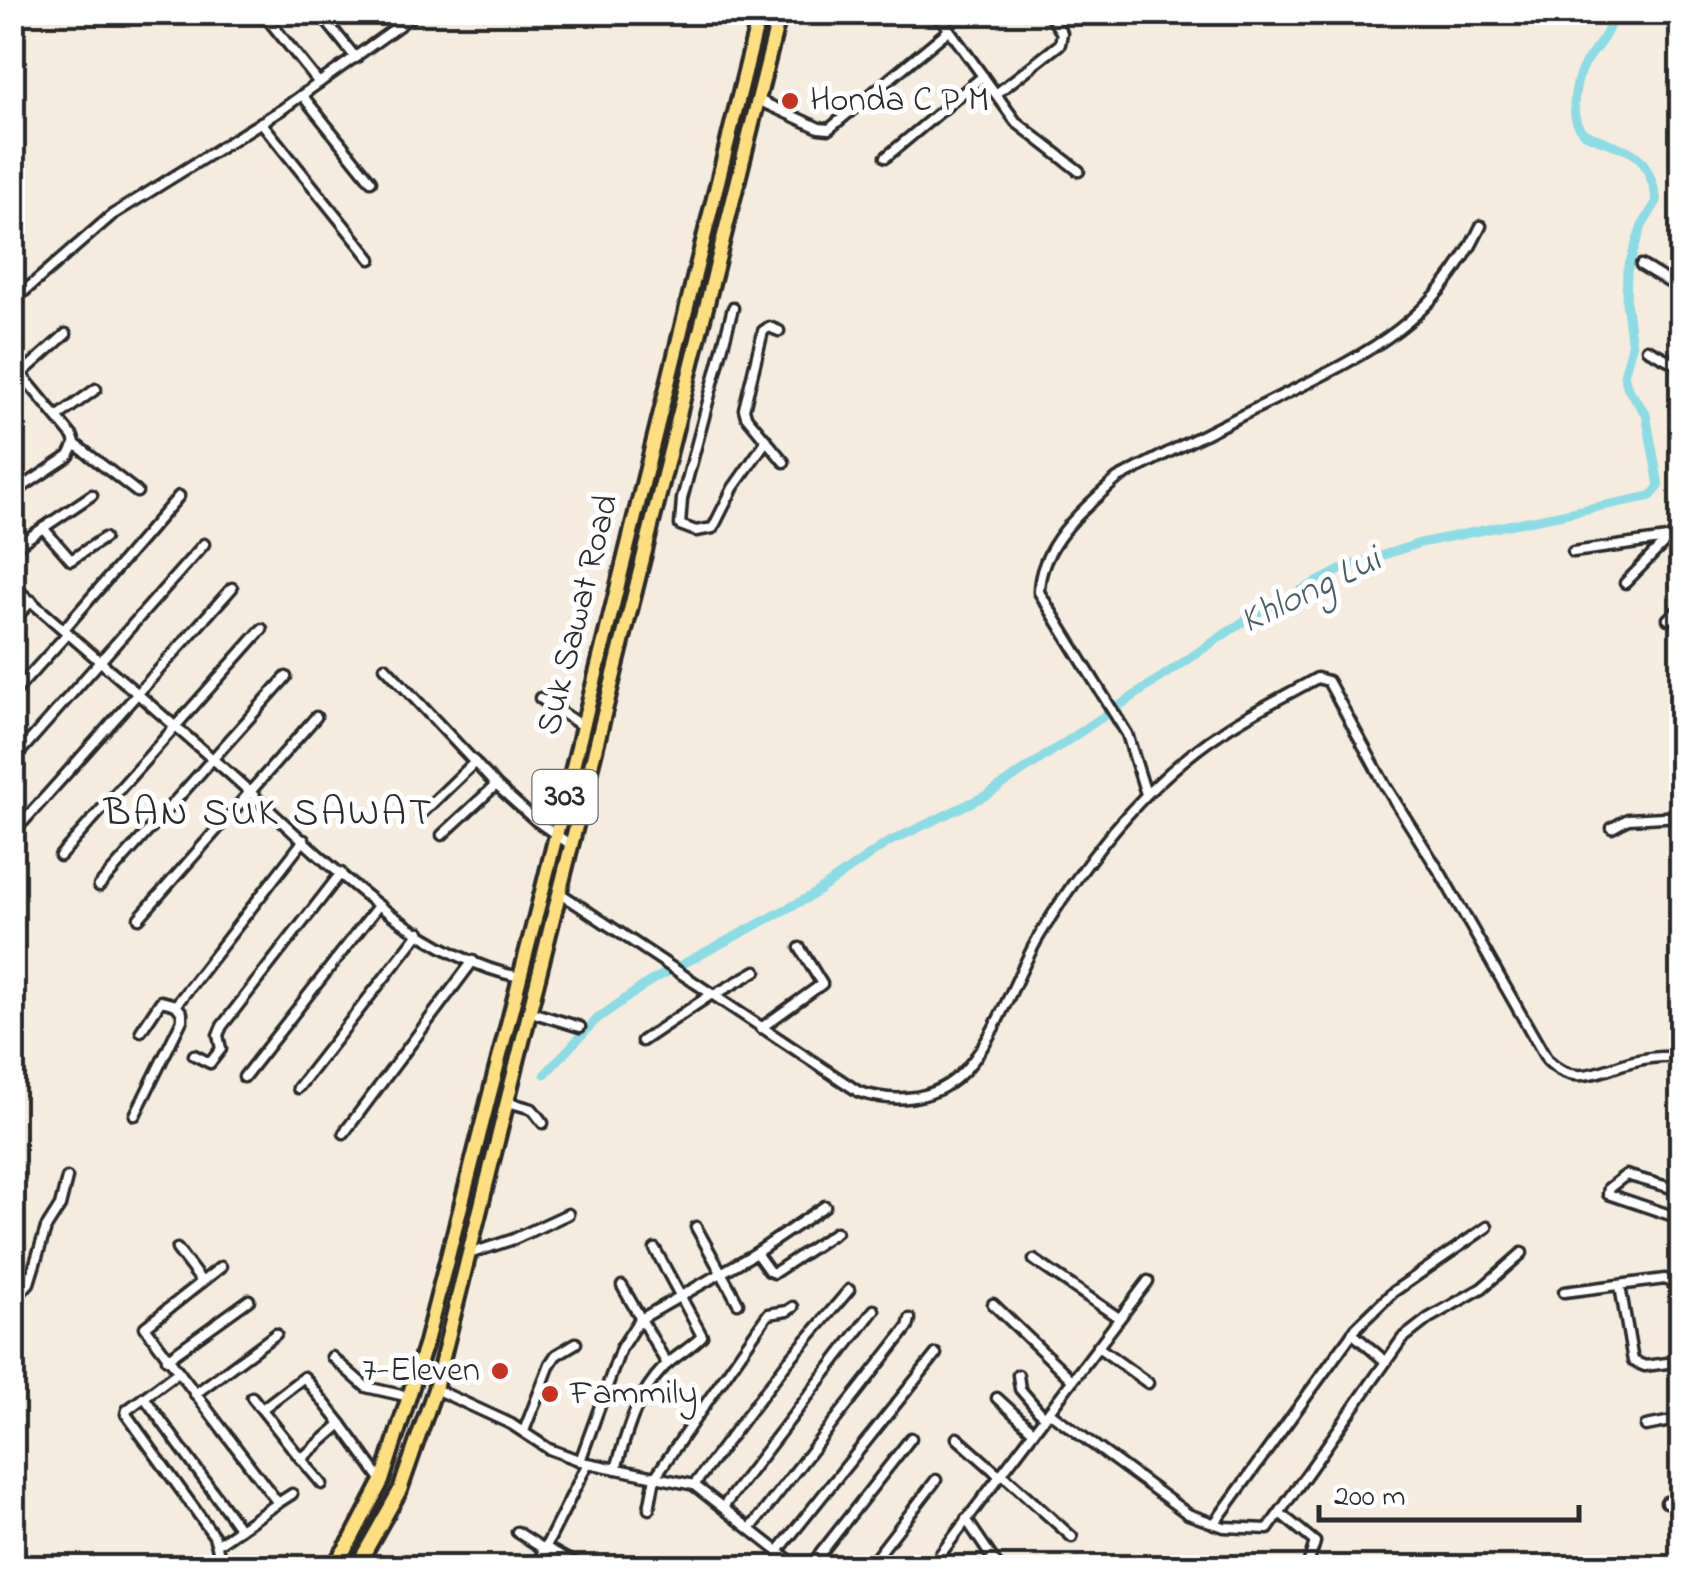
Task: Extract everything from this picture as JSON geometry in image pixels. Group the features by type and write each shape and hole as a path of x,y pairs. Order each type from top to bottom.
{"main road":[{"name":"Suk Sawat Road","path":"332,1568 382,1480 410,1397 556,836 760,12"},
{"name":"Suk Sawat Road","path":"356,1568 400,1490 435,1389 780,12"}],"street":[{"path":"262,12 319,83"},
{"path":"319,12 356,58"},
{"path":"12,302 112,215 319,83 418,12"},
{"path":"931,12 949,30 1016,122 1079,171"},
{"path":"996,94 1060,44 1062,33 1048,12"},
{"path":"758,100 829,129 949,30"},
{"path":"886,157 983,76"},
{"path":"302,94 371,182"},
{"path":"260,122 371,260"},
{"path":"1146,794 1127,734 1040,592 1039,574 1055,546 1082,510 1117,479 1372,351 1443,290 1465,261 1481,226"},
{"path":"1641,265 1679,289 1682,230"},
{"path":"733,308 682,499 680,525 708,532 732,488 766,440"},
{"path":"779,331 768,327 763,331 744,409 784,462"},
{"path":"21,374 66,334"},
{"path":"1647,350 1680,366 1682,380"},
{"path":"12,363 58,417 75,444 137,492"},
{"path":"58,417 96,389"},
{"path":"686,390 710,395"},
{"path":"673,440 696,445"},
{"path":"12,494 69,456 75,444"},
{"path":"660,493 682,499"},
{"path":"12,549 92,495"},
{"path":"12,695 179,496"},
{"path":"43,528 71,560 104,538"},
{"path":"1573,552 1682,538"},
{"path":"1625,583 1668,539"},
{"path":"12,761 204,544"},
{"path":"12,585 378,906 472,962 520,977"},
{"path":"24,822 232,588"},
{"path":"12,622 32,601"},
{"path":"1668,619 1682,607"},
{"path":"60,856 262,629"},
{"path":"385,667 496,785 572,845"},
{"path":"98,886 286,677"},
{"path":"560,893 836,1078 860,1092 905,1100 935,1091 968,1068 1073,883 1146,794 1223,731 1323,678 1554,1067 1563,1073 1590,1076 1630,1062 1682,1056"},
{"path":"540,698 582,726"},
{"path":"139,918 316,717"},
{"path":"421,814 475,762"},
{"path":"442,835 496,785"},
{"path":"1612,828 1628,819 1681,817 1678,797 1682,790"},
{"path":"176,1005 304,840"},
{"path":"194,1055 210,1063 215,1060 221,1050 218,1035 222,1026 341,873"},
{"path":"244,1078 378,906"},
{"path":"298,1088 420,932"},
{"path":"761,1028 822,984 800,948"},
{"path":"344,1133 472,962"},
{"path":"642,1041 756,971"},
{"path":"134,1114 182,1014 176,1005 161,1001 141,1031"},
{"path":"531,1012 580,1027"},
{"path":"508,1102 532,1109 544,1123"},
{"path":"1682,1191 1626,1176 1609,1188 1608,1194 1682,1219"},
{"path":"12,1302 28,1282 46,1228 60,1206 67,1178"},
{"path":"535,1568 584,1462 615,1362 639,1320 756,1253 825,1206"},
{"path":"469,1254 568,1214"},
{"path":"696,1227 738,1303"},
{"path":"1214,1524 1352,1333 1393,1292 1487,1227"},
{"path":"756,1253 769,1272 774,1273 836,1232"},
{"path":"176,1249 202,1282"},
{"path":"616,1469 642,1395 667,1364 702,1336 655,1249"},
{"path":"1018,1374 1020,1390 1046,1414 1188,1514 1214,1524 1265,1530 1281,1514 1386,1361 1414,1328 1482,1288 1522,1253"},
{"path":"1034,1260 1119,1318"},
{"path":"221,1267 144,1327 278,1503"},
{"path":"1564,1292 1665,1279 1678,1290 1682,1310"},
{"path":"930,1568 1148,1280"},
{"path":"622,1286 667,1364"},
{"path":"1620,1286 1633,1361 1645,1366 1682,1360"},
{"path":"694,1485 785,1365 849,1290"},
{"path":"167,1359 249,1300"},
{"path":"993,1304 1072,1380"},
{"path":"649,1508 655,1476 768,1314 793,1307"},
{"path":"723,1507 874,1310"},
{"path":"751,1528 908,1327 910,1319"},
{"path":"1352,1333 1386,1361"},
{"path":"195,1394 276,1334"},
{"path":"524,1431 550,1364 576,1342"},
{"path":"1098,1347 1148,1383"},
{"path":"779,1550 936,1354"},
{"path":"332,1357 366,1386 410,1397"},
{"path":"178,1372 127,1410 127,1420 218,1544 223,1568"},
{"path":"262,1410 304,1377 382,1480"},
{"path":"435,1389 524,1431 549,1449 584,1462 694,1485 796,1566"},
{"path":"144,1397 240,1529"},
{"path":"252,1397 322,1484"},
{"path":"998,1398 1033,1431"},
{"path":"1646,1426 1682,1419"},
{"path":"301,1459 341,1424"},
{"path":"810,1568 911,1438"},
{"path":"957,1438 1072,1537"},
{"path":"868,1568 936,1480"},
{"path":"218,1544 292,1494"},
{"path":"1666,1502 1682,1498"},
{"path":"1281,1514 1315,1542 1307,1568"},
{"path":"966,1519 999,1568"},
{"path":"518,1532 583,1568"},
{"path":"51,1568 59,1564 63,1568"}],"waterway":[{"name":"Khlong Lui","path":"545,1074 597,1019 649,982 811,896 887,843 989,794 1250,617 1344,568 1420,543 1651,496 1659,486 1646,414 1628,389 1624,375 1632,346 1627,271 1642,226 1657,201 1642,161 1626,149 1585,134 1575,112 1580,75 1605,35 1612,12"},
{"path":"1678,1514 1682,1528"}],"place":[{"name":"Honda C P M","path":"790,101"},
{"name":"7-Eleven","path":"500,1371"},
{"name":"Fammily","path":"550,1394"}],"district":[{"name":"BAN SUK SAWAT","path":"269,814"}]}
